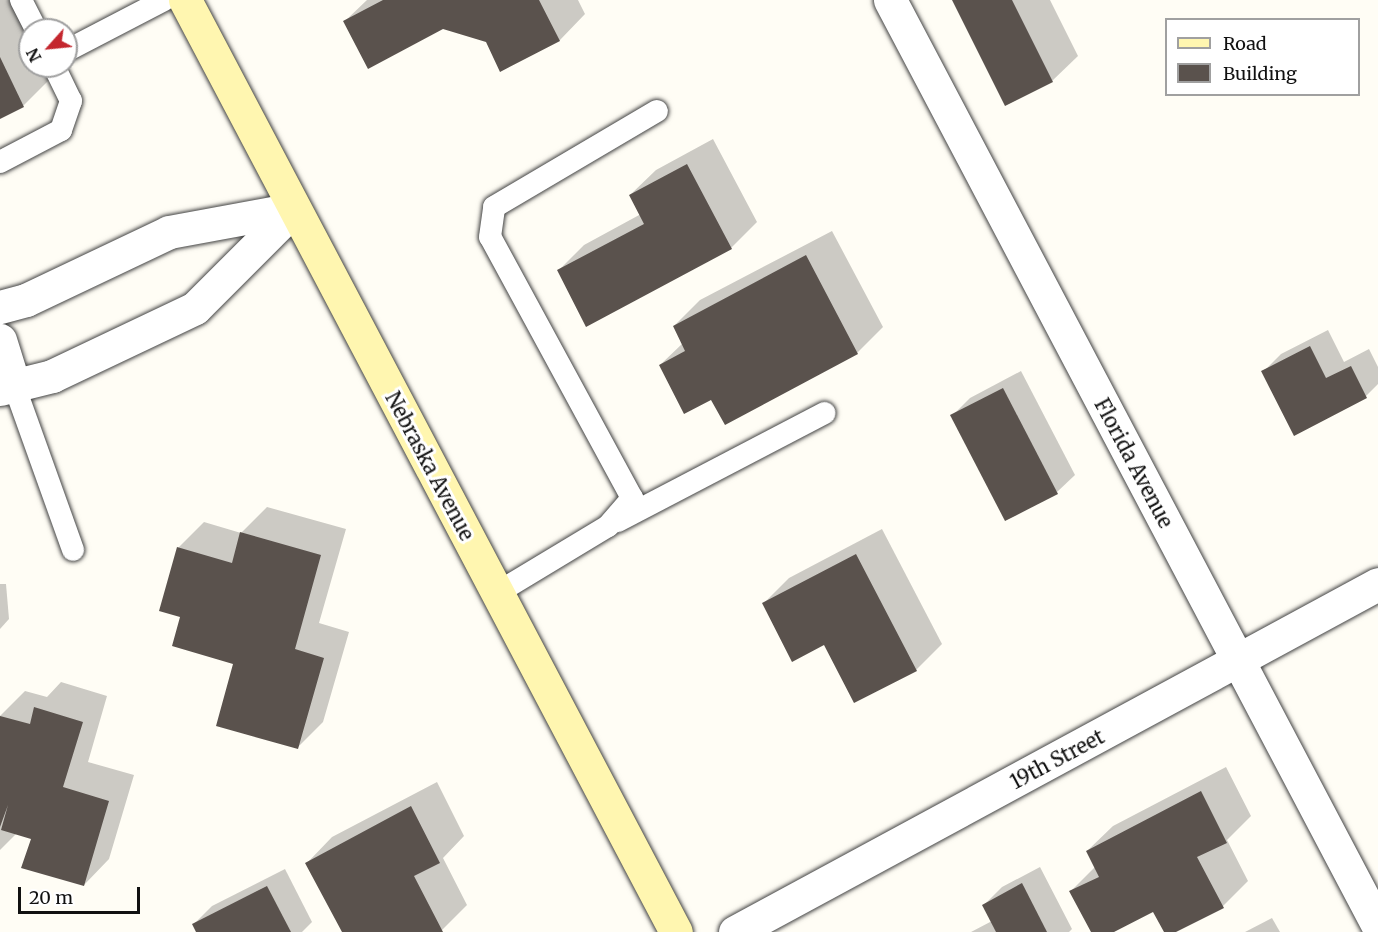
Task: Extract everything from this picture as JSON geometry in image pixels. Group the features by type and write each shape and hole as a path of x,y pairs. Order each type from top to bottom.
{"main road":[{"name":"Nebraska Avenue","path":"185,0 676,932"}],"street":[{"name":"Florida Avenue","path":"890,0 1378,926"},
{"path":"0,307 26,300 169,232 294,209"},
{"path":"0,340 7,387 52,376 195,308 294,209"},
{"name":"19th Street","path":"735,932 1378,584"}],"lane":[{"path":"21,0 30,18"},
{"path":"78,45 164,0"},
{"path":"0,162 61,130 71,101 60,78"},
{"path":"608,526 632,498 490,237 494,207 657,111"},
{"path":"7,387 73,550"},
{"path":"496,592 608,526 825,413"}],"building":[{"path":"383,0 539,0 560,41 500,72 486,42 443,29 368,69 343,21"},
{"path":"952,0 1012,0 1053,82 1005,106"},
{"path":"0,57 24,107 0,119"},
{"path":"687,164 732,249 586,327 557,270 644,224 629,195"},
{"path":"806,255 858,354 725,425 711,400 684,414 659,365 685,351 673,326"},
{"path":"1310,346 1326,378 1351,366 1367,398 1294,436 1261,371"},
{"path":"1003,388 1058,494 1005,521 950,415"},
{"path":"240,532 321,555 295,649 324,658 298,749 216,726 233,664 172,646 180,617 159,611 177,547 232,563"},
{"path":"856,554 917,671 854,703 824,645 792,662 762,603"},
{"path":"34,707 83,722 63,787 109,801 84,886 21,868 31,839 1,830 8,805 0,827 0,716 30,724"},
{"path":"1201,791 1227,843 1197,857 1224,908 1176,932 1164,932 1153,912 1114,932 1091,932 1069,891 1099,877 1086,851"},
{"path":"411,806 440,863 414,876 443,932 342,932 305,863"},
{"path":"1022,883 1047,932 996,932 982,905"},
{"path":"267,886 291,932 196,932 192,924"}]}
